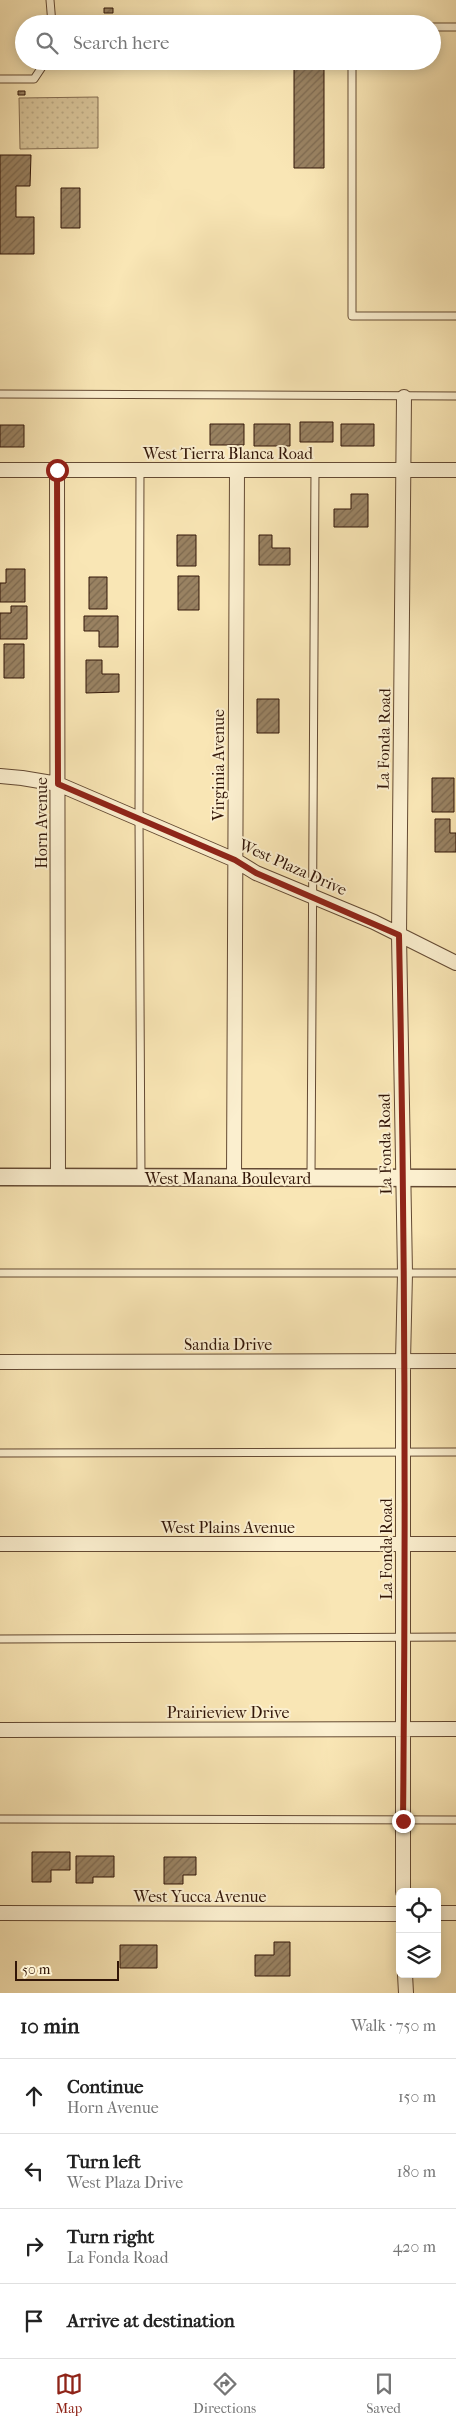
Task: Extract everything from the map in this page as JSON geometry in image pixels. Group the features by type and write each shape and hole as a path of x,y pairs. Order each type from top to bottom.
{"street":[{"name":"La Fonda Road","path":"403,1888 403,1361 405,1272 399,935 405,470 404,397"},
{"name":"West Tierra Blanca Road","path":"0,470 456,470"},
{"name":"Horn Avenue","path":"57,470 58,1176"},
{"name":"Virginia Avenue","path":"234,1179 237,470"},
{"name":"West Plaza Drive","path":"0,776 58,784 235,860 256,873 313,896 456,963"},
{"name":"West Manana Boulevard","path":"0,1177 456,1178"},
{"name":"Sandia Drive","path":"0,1362 456,1361"},
{"name":"West Plains Avenue","path":"0,1544 456,1544"},
{"name":"Prairieview Drive","path":"0,1730 456,1729"},
{"name":"West Yucca Avenue","path":"0,1913 396,1914"},
{"path":"441,1913 456,1913"},
{"path":"405,1978 406,1993"}],"lane":[{"path":"50,0 51,15"},
{"path":"441,27 456,27"},
{"path":"0,79 34,79 40,70"},
{"path":"352,70 352,316 456,316"},
{"path":"0,394 456,396"},
{"path":"140,470 138,818 141,1178"},
{"path":"311,1179 315,470"},
{"path":"0,1273 456,1273"},
{"path":"0,1454 456,1452"},
{"path":"0,1639 456,1637"},
{"path":"0,1819 456,1820"}],"shaded area":[{"path":"98,97 98,148 20,149 19,98"}],"building":[{"path":"104,8 113,8 113,13 104,13"},
{"path":"294,70 324,70 324,168 294,168"},
{"path":"18,91 25,91 25,95 18,95"},
{"path":"0,155 31,155 30,186 16,186 16,217 34,217 34,254 0,254"},
{"path":"61,188 80,188 80,228 61,228"},
{"path":"300,422 333,422 333,442 300,442"},
{"path":"210,424 244,424 244,445 210,445"},
{"path":"254,424 290,424 290,446 254,446"},
{"path":"341,424 374,424 374,446 341,446"},
{"path":"0,425 24,425 24,447 0,447"},
{"path":"351,494 368,494 368,527 334,527 334,509 351,509"},
{"path":"177,535 196,535 196,566 177,566"},
{"path":"259,535 272,535 272,548 290,548 290,565 259,565"},
{"path":"6,569 25,569 25,602 0,602 0,583 6,583"},
{"path":"178,576 199,576 199,610 178,610"},
{"path":"89,577 107,577 107,609 89,609"},
{"path":"11,606 27,606 27,639 0,639 0,613 11,613"},
{"path":"84,616 118,616 118,647 99,647 99,631 84,631"},
{"path":"4,644 24,644 24,678 4,678"},
{"path":"86,660 102,660 102,674 119,674 119,692 86,693"},
{"path":"257,699 279,699 279,733 257,733"},
{"path":"432,778 454,778 454,812 432,812"},
{"path":"435,819 450,819 450,833 456,833 456,852 435,852"},
{"path":"32,1852 70,1852 70,1870 51,1870 51,1882 32,1882"},
{"path":"76,1856 114,1856 114,1877 93,1877 93,1883 76,1883"},
{"path":"164,1857 196,1857 196,1875 183,1875 183,1884 164,1884"},
{"path":"274,1942 290,1942 290,1976 255,1976 255,1955 274,1955"},
{"path":"120,1945 157,1945 157,1968 120,1968"}],"route":[{"path":"57,470 58,784 235,860 256,873 374,922 399,935 405,1272 403,1361 403,1821"}]}
